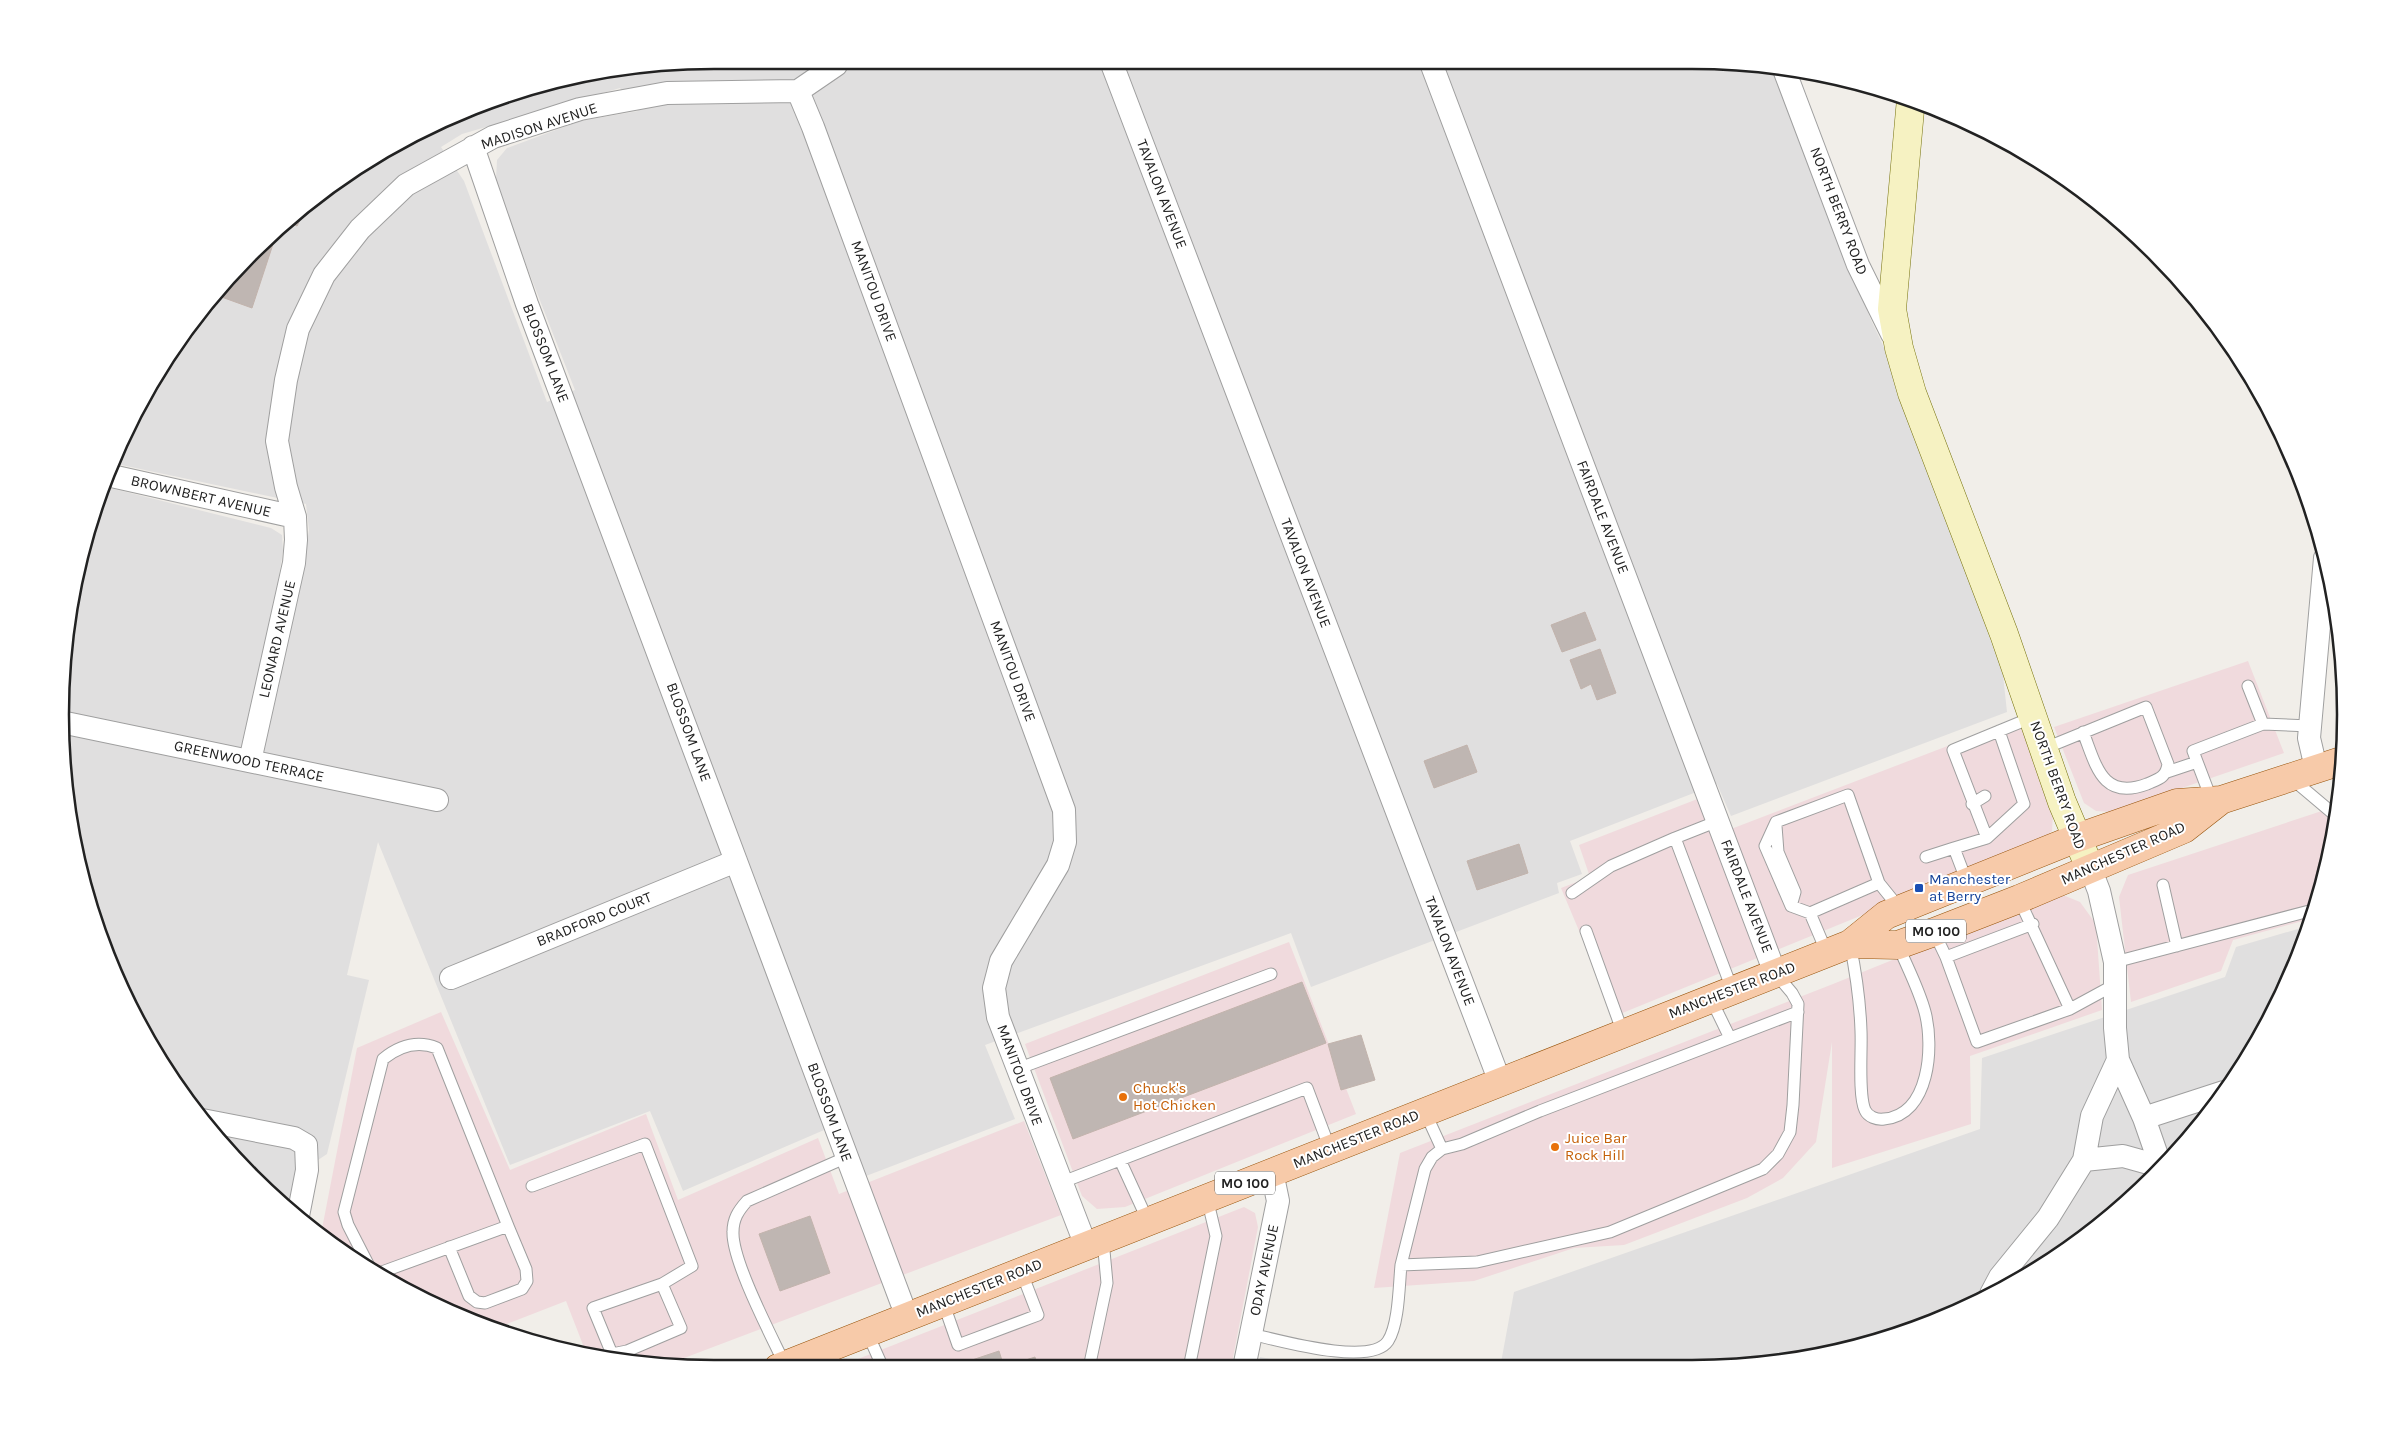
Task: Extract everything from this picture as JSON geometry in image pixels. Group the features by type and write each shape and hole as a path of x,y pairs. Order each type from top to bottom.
{"main road":[{"name":"NORTH BERRY ROAD","path":"1910,107 1892,309 1899,348 1912,393 2004,634 2043,748 2090,868"},
{"name":"MANCHESTER ROAD","path":"797,1360 1775,972 1838,949 1886,915 2077,838 2159,794 2177,802 2216,801 2329,765"},
{"name":"MANCHESTER ROAD","path":"1838,949 1898,945 2019,899 2184,828 2216,801"}],"street":[{"path":"798,91 830,69"},
{"name":"TAVALON AVENUE","path":"1114,69 1500,1082"},
{"name":"FAIRDALE AVENUE","path":"1433,69 1775,972"},
{"name":"NORTH BERRY ROAD","path":"1787,76 1858,265 1899,348"},
{"name":"MADISON AVENUE","path":"294,517 277,442 286,380 298,329 324,275 360,229 406,185 493,137 580,109 667,94 798,91"},
{"name":"MANITOU DRIVE","path":"798,91 813,127 1064,810 1065,842 1058,865 1001,960 994,988 998,1017 1060,1183 1094,1243"},
{"name":"BLOSSOM LANE","path":"473,147 526,304 907,1317"},
{"name":"BROWNBERT AVENUE","path":"114,477 294,517"},
{"name":"LEONARD AVENUE","path":"250,761 290,586 296,540 294,517"},
{"path":"2323,581 2309,738 2329,765"},
{"name":"GREENWOOD TERRACE","path":"69,724 437,800"},
{"name":"BRADFORD COURT","path":"451,978 736,860"},
{"name":"NORTH BERRY ROAD","path":"2090,868 2098,891 2115,973 2115,1028 2118,1060"},
{"path":"2118,1060 2144,1118 2158,1160"},
{"path":"1997,1283 2048,1218 2084,1160 2092,1116 2118,1060"},
{"path":"2144,1118 2212,1096"},
{"path":"214,1122 294,1138 306,1145 307,1170 299,1209"},
{"path":"2084,1160 2123,1156 2155,1164"},
{"name":"ODAY AVENUE","path":"1246,1360 1278,1201 1272,1172"}],"lane":[{"path":"2248,686 2263,724"},
{"path":"2043,748 2083,732 2146,707 2168,764 2159,794 2134,789 2120,789 2108,784 2100,776 2083,732"},
{"path":"1987,838 1972,804 1953,750 2032,717"},
{"path":"2216,801 2193,751 2263,724 2310,726"},
{"path":"1926,856 1987,838 2024,804 2010,777 1999,731"},
{"path":"2167,772 2197,762"},
{"path":"2289,777 2330,811"},
{"path":"1898,945 1925,1012 1928,1028 1925,1081 1917,1099 1900,1113 1884,1119 1872,1118 1866,1112 1862,1099 1862,1054 1858,987 1838,949 1810,913 1791,906 1794,892 1778,852 1776,822 1848,795 1879,883 1900,909"},
{"path":"1972,804 1985,796"},
{"path":"1572,893 1611,866 1718,821"},
{"path":"1675,838 1721,994 1730,1038"},
{"path":"1954,848 1967,882"},
{"path":"1810,913 1879,883"},
{"path":"2163,885 2177,946"},
{"path":"2019,899 2070,1009"},
{"path":"1934,932 1946,957 1977,1042 2070,1009 2115,973 2177,946 2306,912"},
{"path":"1946,957 2032,924"},
{"path":"1586,931 1623,1033"},
{"path":"1401,1265 1478,1262 1610,1232 1763,1169 1778,1154 1790,1132 1794,1105 1798,1004 1792,992 1775,972"},
{"path":"1017,1069 1271,974"},
{"path":"1251,1334 1328,1350 1359,1352 1380,1348 1386,1344 1392,1333 1401,1265 1425,1170 1432,1157 1442,1149 1462,1144 1798,1012"},
{"path":"364,1256 348,1225 344,1212 383,1059 394,1050 407,1046 426,1044 437,1048 526,1269 527,1281 522,1289 485,1303 476,1302 469,1296 449,1247"},
{"path":"1060,1183 1307,1088 1330,1149"},
{"path":"1425,1112 1442,1149"},
{"path":"532,1186 645,1144 692,1266 662,1284 592,1308 611,1352"},
{"path":"780,1360 735,1253 733,1232 736,1214 747,1201 847,1157"},
{"path":"1120,1160 1148,1221"},
{"path":"1191,1360 1216,1236 1207,1198"},
{"path":"385,1270 508,1226"},
{"path":"1090,1360 1107,1283 1094,1243"},
{"path":"943,1302 958,1345 1038,1315 1021,1271"},
{"path":"629,1355 681,1328 662,1284"},
{"path":"867,1332 879,1360"}],"shaded area":[{"path":"714,69 1691,69 1774,74 1871,320 1889,358 2003,675 2007,712 1731,816 1717,784 1570,841 1582,874 1557,883 1559,893 1311,987 1291,933 985,1045 1015,1119 866,1176 845,1121 683,1191 650,1111 510,1165 378,842 347,975 369,980 327,1154 300,1172 293,1203 258,1171 202,1108 155,1037 135,1000 103,922 81,840 74,799 70,757 69,714 74,630 81,589 91,547 110,488 271,528 282,535 283,551 275,602 296,608 309,530 306,504 119,465 135,429 155,392 202,321 258,258 289,229 321,202 356,178 392,155 429,135 507,103 547,91 630,74","holes":["620,88 638,111 580,121 507,148 497,160 496,179 505,211 575,390 547,402 464,181 441,147 462,134"]},
{"path":"2248,661 2284,753 2112,812 2096,811 2084,803 2054,727"},
{"path":"2018,719 2053,812 2052,831 2039,843 1615,1016 1561,888 1590,877 1579,845 1700,798 1718,834"},
{"path":"2330,808 2315,882 2303,921 2233,940 2221,971 2131,1002 2119,897 2128,875"},
{"path":"2058,893 2080,902 2096,924 2102,1010 1970,1056 1971,1124 1832,1168 1832,1042 1816,1142 1783,1178 1747,1198 1624,1245 1574,1248 1474,1281 1374,1288 1400,1153 1833,984"},
{"path":"2301,928 2271,1000 2251,1037 2204,1108 2148,1171 2117,1200 2085,1227 2014,1274 1977,1294 1899,1326 1817,1348 1776,1355 1734,1359 1691,1360 1501,1360 1514,1292 1980,1129 1982,1058 2225,977 2236,947"},
{"path":"1289,942 1356,1114 1125,1207 1097,1209 1082,1196 1025,1044"},
{"path":"441,1012 510,1170 646,1114 678,1200 818,1138 839,1194 1024,1121 1061,1215 681,1359 630,1355 589,1348 584,1347 566,1301 504,1325 429,1294 392,1274 322,1228 357,1048"},
{"path":"1244,1207 1255,1213 1258,1227 1233,1360 855,1360"},
{"path":"1260,1357 1276,1360 1259,1360"}],"building":[{"path":"273,244 252,308 222,297"},
{"path":"1585,612 1596,640 1562,652 1551,625"},
{"path":"1600,649 1616,693 1597,700 1591,684 1581,689 1570,660"},
{"path":"1467,745 1477,772 1434,788 1424,761"},
{"path":"1519,844 1528,873 1477,890 1467,861"},
{"path":"1302,982 1326,1043 1073,1139 1050,1078"},
{"path":"1361,1035 1375,1080 1341,1090 1328,1044"},
{"path":"810,1216 830,1273 780,1291 759,1234"},
{"path":"999,1351 1002,1360 972,1360"}],"place":[{"name":"Manchester at Berry","path":"1919,888"},
{"name":"Chuck's Hot Chicken","path":"1123,1097"},
{"name":"Juice Bar Rock Hill","path":"1555,1147"}]}
